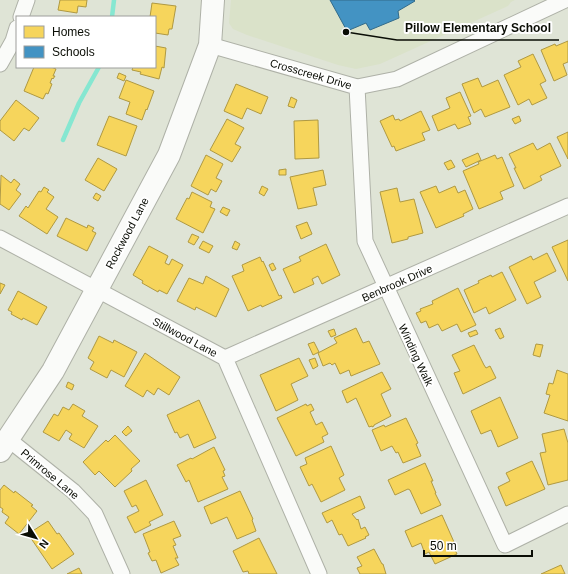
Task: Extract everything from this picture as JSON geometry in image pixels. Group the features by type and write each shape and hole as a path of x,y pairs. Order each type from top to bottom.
{"street":[{"path":"21,16 26,0"},
{"name":"Rockwood Lane","path":"4,445 53,371 169,155 210,45 214,0"},
{"name":"Crosscreek Drive","path":"210,45 357,87 397,79 565,0"},
{"path":"0,64 13,41 16,31"},
{"name":"Winding Walk","path":"357,87 365,241 385,288 505,544 568,514"},
{"name":"Benbrook Drive","path":"225,358 568,206"},
{"name":"Stillwood Lane","path":"0,238 225,358 319,574"},
{"name":"Primrose Lane","path":"4,445 73,491 95,514 122,574"}],"shaded area":[{"path":"231,0 515,0 508,6 380,64 356,69 338,65 233,29 229,23"}],"building: Homes":[{"path":"60,0 87,0 86,7 78,6 77,13 58,10"},
{"path":"152,3 176,6 172,29 169,29 168,35 156,33 156,16 150,16"},
{"path":"568,41 568,62 563,64 567,75 554,81 541,50 555,44 556,46"},
{"path":"156,46 166,48 164,68 162,67 159,79 140,74 141,72 132,70 133,68 156,68"},
{"path":"533,54 546,81 540,84 547,98 532,105 529,99 518,105 504,75 521,67 518,61"},
{"path":"34,68 56,69 53,76 55,76 53,79 52,78 50,83 52,84 48,94 46,93 43,99 24,91"},
{"path":"119,73 126,76 124,81 117,78"},
{"path":"478,78 482,87 498,80 510,107 485,117 481,109 474,113 462,84"},
{"path":"126,80 154,91 142,120 126,114 130,102 119,98"},
{"path":"236,84 268,97 261,114 247,108 242,119 224,111"},
{"path":"460,92 471,116 468,117 471,124 458,129 455,124 438,131 432,116 450,108 446,98"},
{"path":"291,97 297,100 294,108 288,106"},
{"path":"16,100 39,118 29,131 24,128 14,141 0,130 0,121"},
{"path":"421,111 430,130 422,133 425,140 396,151 394,146 392,147 380,121 393,115 395,120 399,119 400,121"},
{"path":"109,116 137,126 126,156 97,145"},
{"path":"519,116 521,121 515,124 512,119"},
{"path":"227,119 244,128 235,144 241,147 232,162 210,150"},
{"path":"318,120 319,158 295,159 294,121"},
{"path":"568,132 568,159 557,137"},
{"path":"533,143 537,150 550,143 561,166 540,176 542,180 524,189 509,154"},
{"path":"478,153 481,160 466,167 462,160"},
{"path":"206,155 223,164 216,178 222,181 216,192 211,189 208,195 191,186"},
{"path":"495,155 497,159 502,157 514,186 500,192 503,199 479,209 463,171 479,164 478,162"},
{"path":"98,158 117,169 104,191 85,180"},
{"path":"451,160 455,167 448,170 444,163"},
{"path":"286,169 286,175 279,175 279,170"},
{"path":"323,170 326,185 313,188 317,205 298,209 290,177"},
{"path":"1,175 11,183 14,179 20,184 16,190 21,194 9,210 0,204"},
{"path":"262,186 268,189 264,196 259,193"},
{"path":"436,186 439,193 455,186 458,193 465,190 473,209 463,214 464,216 436,228 420,192"},
{"path":"44,187 49,190 47,192 54,197 46,209 58,217 47,234 19,216 26,206 28,208 39,191 41,192"},
{"path":"397,188 400,202 414,199 423,233 392,243 380,192"},
{"path":"192,192 212,202 210,207 215,209 203,233 176,219 187,198 189,199"},
{"path":"96,193 101,196 98,201 93,198"},
{"path":"223,207 230,210 227,216 220,212"},
{"path":"66,218 87,228 88,225 94,228 92,231 96,233 87,251 57,236"},
{"path":"307,222 312,234 301,239 296,226"},
{"path":"192,234 199,237 194,245 188,242"},
{"path":"568,240 568,281 552,247"},
{"path":"203,241 213,246 209,253 199,248"},
{"path":"235,241 240,244 237,250 232,248"},
{"path":"326,244 340,275 322,284 318,276 312,279 314,284 294,293 283,269 301,261 299,257"},
{"path":"149,246 168,256 165,263 169,265 172,259 183,265 167,294 159,290 158,292 142,283 143,281 133,275"},
{"path":"547,253 556,271 534,282 541,297 527,304 509,267 531,256 533,260"},
{"path":"260,257 279,296 281,295 282,298 262,307 261,305 248,311 232,276 244,271 242,265"},
{"path":"273,263 276,269 272,271 269,265"},
{"path":"502,272 516,300 489,314 486,307 474,313 464,290 479,283 478,281"},
{"path":"206,276 229,289 216,317 196,307 195,310 177,301 189,278 203,284"},
{"path":"0,283 5,285 0,294"},
{"path":"458,288 476,325 461,332 457,324 442,331 438,324 429,328 426,321 421,323 416,313 421,311 420,309 433,304 432,301"},
{"path":"18,291 47,307 37,325 23,318 22,320 11,314 12,312 8,310"},
{"path":"356,328 363,343 369,341 380,364 351,376 349,370 340,374 335,363 332,365 330,363 323,366 318,353 337,343 334,338"},
{"path":"500,328 504,337 500,339 495,330"},
{"path":"334,329 336,335 331,337 328,331"},
{"path":"476,330 478,334 470,337 468,333"},
{"path":"99,336 113,343 114,340 137,352 124,377 111,370 107,378 90,369 94,362 88,358"},
{"path":"314,342 319,352 313,355 308,344"},
{"path":"536,344 543,345 540,357 533,355"},
{"path":"474,345 486,368 490,366 496,378 463,394 454,373 460,371 452,355"},
{"path":"145,353 180,377 169,395 158,388 154,395 147,390 143,397 125,386"},
{"path":"299,358 308,376 291,384 298,400 276,411 260,375"},
{"path":"315,358 318,366 313,369 309,360"},
{"path":"557,370 568,374 568,421 544,413 550,395 546,394 549,383 553,384"},
{"path":"382,372 391,389 381,394 391,416 372,427 369,427 356,398 347,403 342,391"},
{"path":"68,382 74,385 72,390 66,387"},
{"path":"500,397 518,438 498,447 491,430 481,434 471,411"},
{"path":"199,400 216,438 194,448 188,434 180,438 177,432 175,433 167,415"},
{"path":"73,404 85,411 82,416 98,426 84,448 69,439 72,434 66,430 59,441 43,432 54,414 58,416 63,407 69,410"},
{"path":"306,404 307,406 311,404 314,410 310,412 316,425 322,422 328,434 322,437 324,442 296,456 277,418"},
{"path":"406,418 418,443 416,444 421,456 403,463 398,452 396,453 392,446 381,451 372,430 384,425 385,427"},
{"path":"128,426 132,431 126,436 122,432"},
{"path":"564,429 568,443 568,480 548,485 540,453 546,452 542,434"},
{"path":"115,435 140,461 115,487 99,471 95,475 83,462 106,440 108,442"},
{"path":"331,446 344,475 339,478 345,490 321,502 312,484 309,486 300,467 307,464 305,458"},
{"path":"214,447 225,470 223,471 225,476 222,477 228,489 198,502 189,480 186,482 177,465"},
{"path":"532,461 545,489 506,506 498,487 510,481 506,473"},
{"path":"425,463 433,481 431,481 435,493 441,505 421,514 410,490 408,489 395,495 388,480"},
{"path":"146,480 163,515 149,522 151,525 135,533 127,517 139,511 136,505 132,507 124,491"},
{"path":"4,485 14,493 15,491 33,505 31,506 37,511 19,534 5,523 9,517 2,512 3,509 0,507 0,490"},
{"path":"240,491 253,519 252,520 256,531 237,539 227,517 211,524 204,507"},
{"path":"360,496 365,508 352,514 357,520 358,519 361,529 365,527 369,535 365,537 366,538 348,546 342,534 339,535 332,520 327,523 322,513"},
{"path":"442,515 454,542 452,543 457,554 435,564 429,552 425,554 421,543 412,547 405,531"},
{"path":"48,521 57,534 59,533 74,554 52,569 28,534"},
{"path":"174,521 181,536 173,539 176,545 173,546 178,558 175,558 179,565 161,573 156,560 152,561 148,553 150,552 143,534"},
{"path":"259,538 277,574 249,574 248,571 243,572 233,551"},
{"path":"374,549 383,564 386,574 360,574 357,568 362,566 357,557"},
{"path":"561,565 565,574 541,574"},
{"path":"79,568 82,574 67,574"}],"building: Schools":[{"path":"330,0 415,1 398,11 399,18 370,30 366,23 347,31"}],"waterway":[{"path":"112,16 114,0"},
{"path":"63,140 79,103 98,68"}],"place":[{"name":"Pillow Elementary School","path":"346,32"}]}
